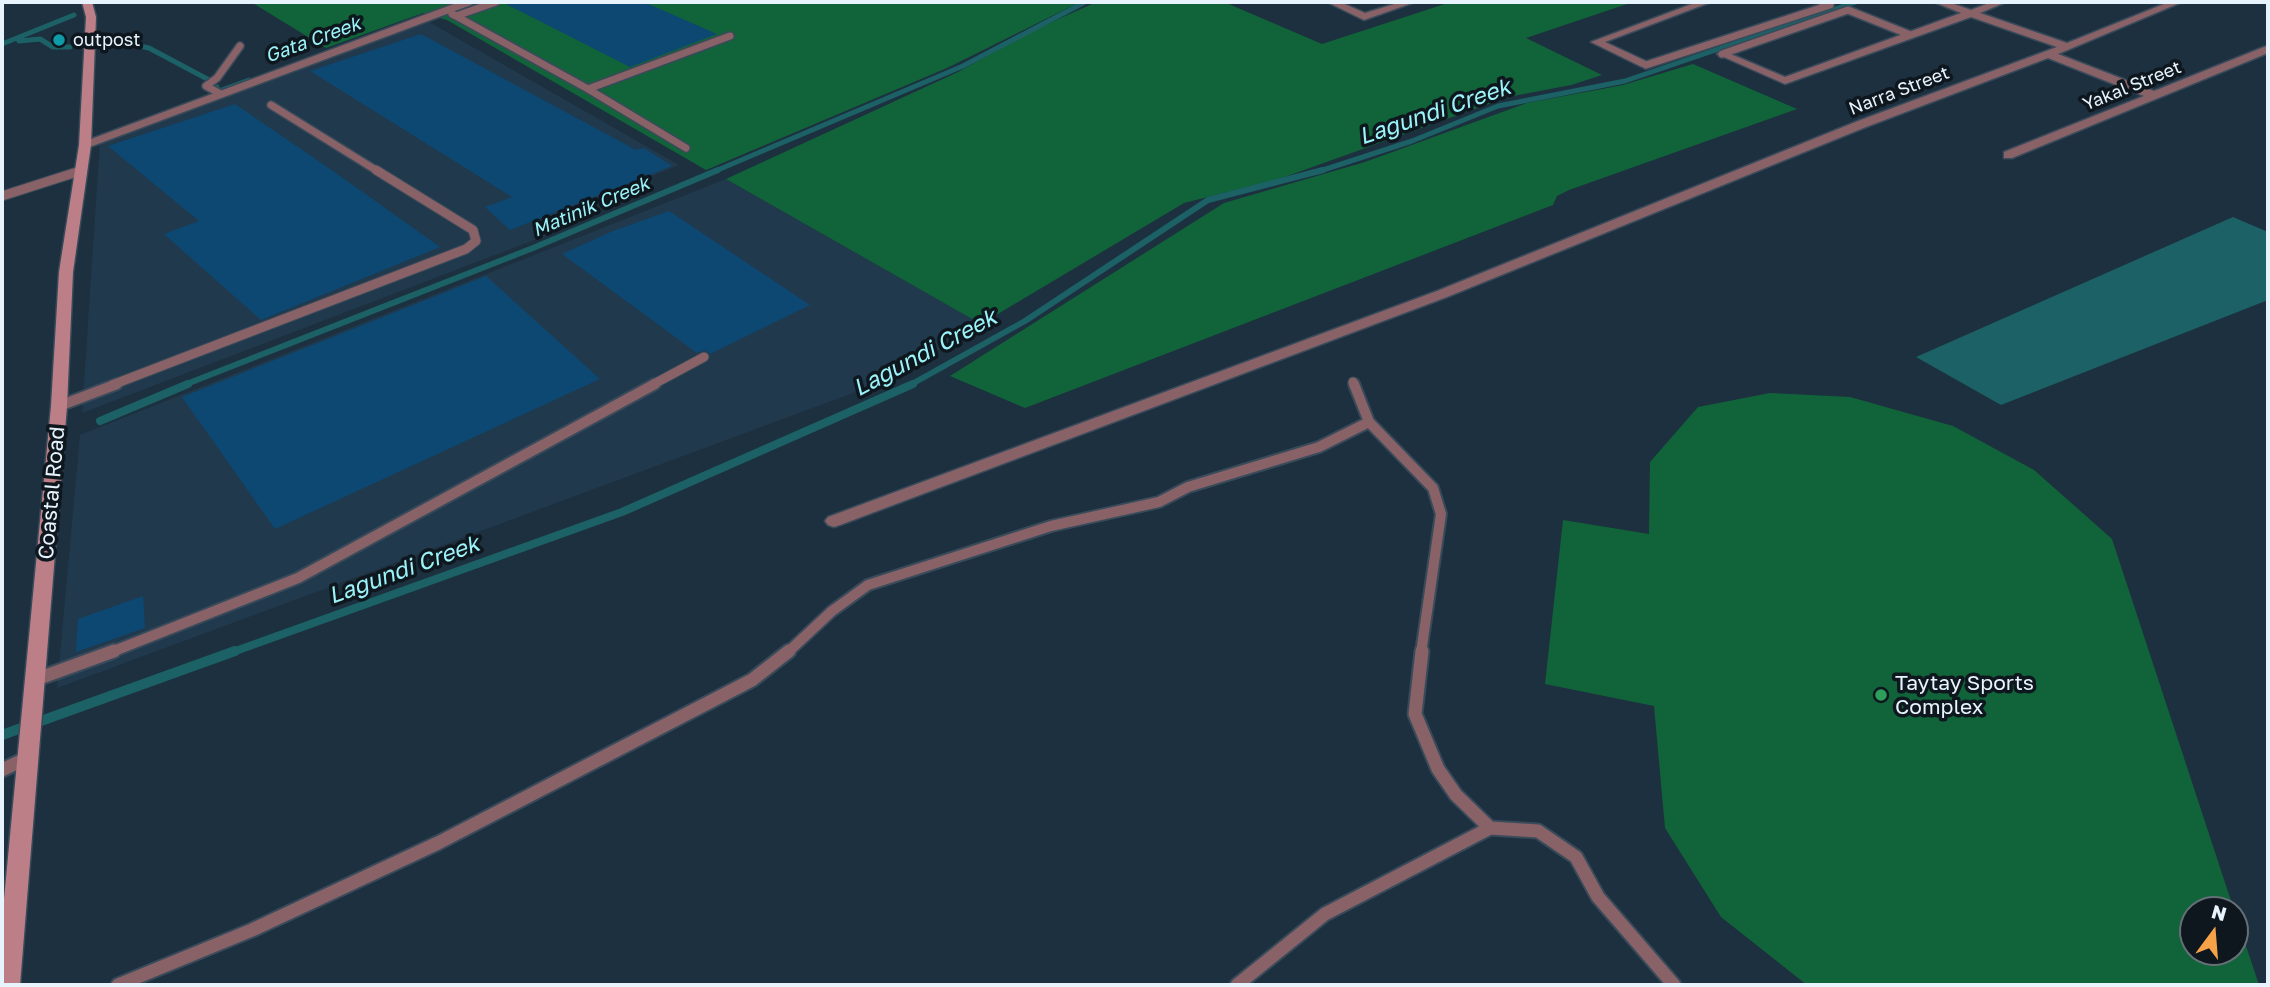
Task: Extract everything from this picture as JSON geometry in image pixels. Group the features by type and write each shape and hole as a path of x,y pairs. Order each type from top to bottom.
{"main road":[{"name":"Coastal Road","path":"8,985 37,679 59,406 66,272 85,145 91,17 87,2"}],"street":[{"path":"1332,2 1364,17 1410,2"},
{"path":"1646,65 1596,42 1706,2"},
{"path":"1939,2 2067,47"},
{"path":"1722,54 1785,81 2001,2"},
{"name":"Narra Street","path":"834,521 1379,318 1635,218 1862,124 2067,47 2177,2"},
{"name":"Yakal Street","path":"2008,155 2268,49"},
{"path":"2046,53 2155,96"}],"lane":[{"path":"85,145 469,2"},
{"path":"456,16 496,2"},
{"path":"1646,65 1830,5 1822,2"},
{"path":"1722,54 1848,10 1908,34"},
{"path":"444,11 588,89 686,148"},
{"path":"588,89 730,36"},
{"path":"219,93 206,86 217,78 240,46"},
{"path":"59,406 442,259 466,249 476,240 473,230 271,105"},
{"path":"2,196 80,171"},
{"path":"37,679 151,638 299,578 704,357"},
{"path":"1353,382 1369,422 1433,488 1441,514 1415,714 1438,769 1456,794 1490,828"},
{"path":"118,985 252,930 438,843 752,680 800,643 832,611 868,585 1051,526 1159,502 1188,487 1319,447 1369,422"},
{"path":"2,770 30,754"},
{"path":"1237,985 1325,914 1490,828 1538,831 1576,857 1598,897 1674,985"}],"shaded area":[{"path":"429,22 679,165 563,211 576,224 82,413 100,142"},
{"path":"726,179 981,324 924,359 872,386 57,688 80,435"},
{"path":"2233,217 2268,232 2268,300 2001,405 1916,357"}],"green space":[{"path":"251,2 1080,2 947,68 706,170 447,20 423,13 326,48"},
{"path":"1090,2 1224,2 1322,44 1451,2 1633,2 1526,38 1602,75 1571,85 1508,97 1279,179 1184,203 981,324 726,179 958,72 1032,31 1092,4"},
{"path":"1693,64 1797,109 1569,190 1557,196 1553,205 1025,408 950,376 1224,203 1365,162 1527,103 1623,85"},
{"name":"Taytay Sports Complex","path":"1770,393 1850,397 1953,426 2034,470 2112,539 2229,896 2179,896 2179,966 2249,966 2249,955 2259,985 1807,985 1721,917 1665,828 1654,706 1545,684 1563,520 1649,534 1650,462 1698,407"}],"building":[{"path":"502,2 644,2 717,34 630,67"},
{"path":"421,34 636,150 644,148 672,166 510,230 485,207 512,197 310,71"},
{"path":"235,104 440,247 261,320 164,234 199,221 108,146"},
{"path":"669,211 810,305 710,354 705,350 697,353 562,254 613,231"},
{"path":"486,276 600,379 275,529 182,397"},
{"path":"143,596 145,628 76,652 78,619"}],"waterway":[{"name":"Matinik Creek","path":"713,172 963,66 1085,2"},
{"name":"Lagundi Creek","path":"1317,172 1412,141 1498,106 1625,81 1856,2"},
{"path":"2,44 74,15"},
{"name":"Gata Creek","path":"19,41 40,39 53,47 70,47"},
{"name":"Gata Creek","path":"112,40 149,48 211,81"},
{"name":"Gata Creek","path":"217,87 219,91 249,80"},
{"name":"Matinik Creek","path":"184,385 533,248 718,170"},
{"name":"Lagundi Creek","path":"910,385 1025,321 1208,200 1323,170"},
{"name":"Matinik Creek","path":"100,421 188,384"},
{"name":"Lagundi Creek","path":"230,653 622,512 913,384"},
{"name":"Lagundi Creek","path":"2,735 235,651"}],"place":[{"name":"outpost","path":"59,40"},
{"name":"Taytay Sports Complex","path":"1881,695"}]}
